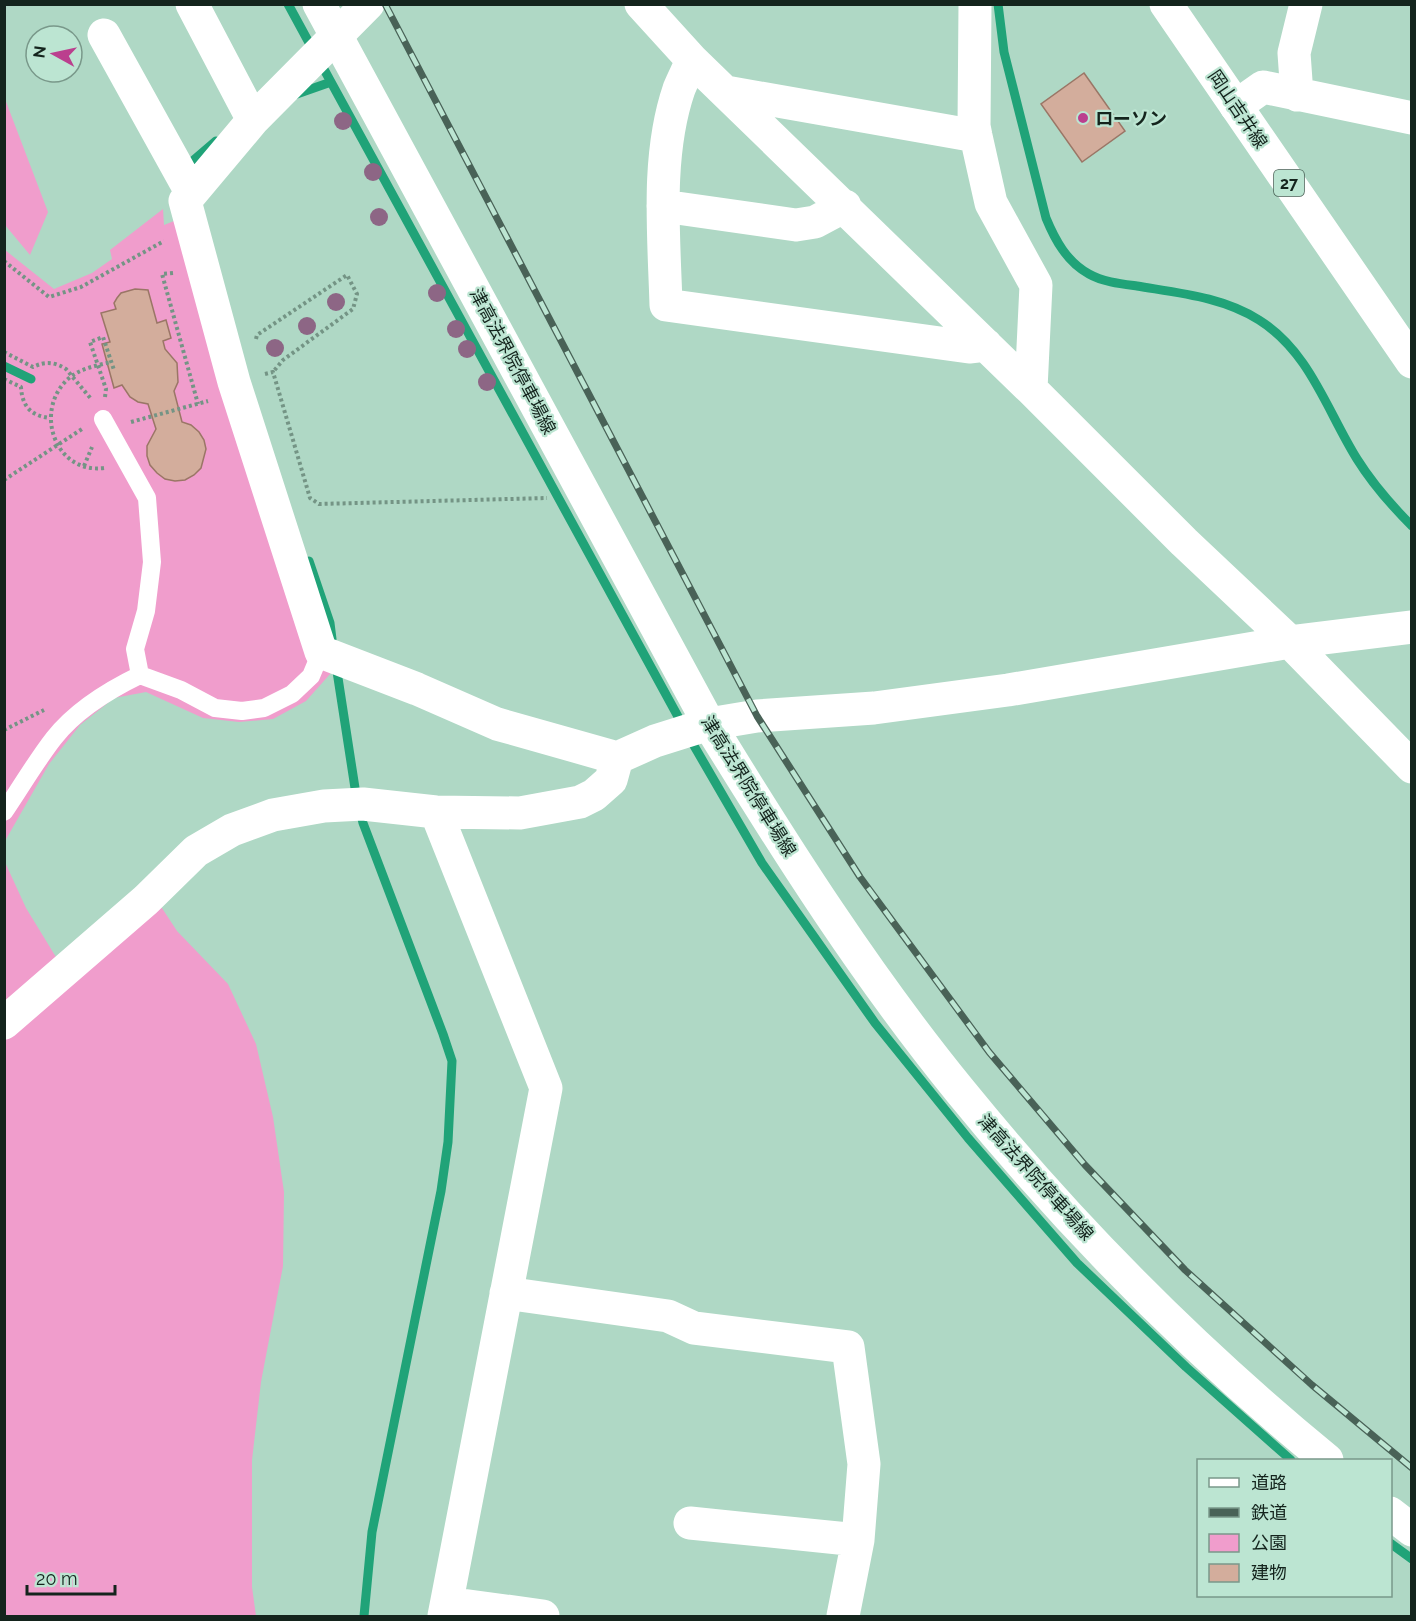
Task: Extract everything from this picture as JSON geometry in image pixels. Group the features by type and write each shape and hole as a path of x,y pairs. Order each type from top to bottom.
{"street":[{"path":"192,4 253,120"},
{"name":"津高法界院停車場線","path":"319,4 323,49 693,729 771,825 903,1017 961,1092 1039,1184 1132,1281 1212,1359 1325,1459"},
{"path":"368,4 253,120 185,201 238,393 330,656 417,689 497,724 617,758 655,741 693,729 757,716 874,708 1008,690 1290,642 1412,627"},
{"path":"641,4 692,60 987,345 1184,542 1290,642 1412,767"},
{"path":"975,4 974,126 976,136 991,203 1036,285 1031,389"},
{"name":"岡山吉井線","path":"1166,4 1412,362"},
{"path":"1297,95 1294,53 1306,4"},
{"path":"104,35 191,192"},
{"path":"692,60 679,90 668,139 663,206 666,305 969,347 987,345"},
{"path":"1236,106 1263,87 1412,118"},
{"path":"726,92 976,136"},
{"path":"663,206 796,225 815,222 845,206"},
{"path":"4,1023 146,900 196,851 232,830 273,815 324,806 359,805 436,812 520,813 580,802 594,795 611,780 617,758"},
{"path":"436,812 546,1088 445,1610 543,1617"},
{"path":"506,1293 669,1316 694,1328 848,1347 864,1464 858,1540 843,1617"},
{"path":"690,1523 858,1540"}],"lane":[{"path":"103,419 147,498 152,562 146,611 135,649 140,675"},
{"path":"4,812 55,737 83,709 117,686 140,675 181,690 215,708 242,711 264,708 291,694 330,656"}],"path":[{"path":"4,261 49,297 81,287 191,226"},
{"path":"177,281 172,272 162,274 198,404"},
{"path":"255,343 257,335 347,275 357,294 352,309 283,360 273,372 261,375"},
{"path":"103,419 105,389 90,342 103,337 114,370"},
{"path":"4,352 33,367 48,363 61,366 91,398"},
{"path":"110,467 100,469 69,458 57,444 51,431 50,418 54,397 65,382 88,368 111,362"},
{"path":"273,372 310,498 319,504 547,498"},
{"path":"4,379 21,387 24,403 31,411 39,416 50,418"},
{"path":"4,480 57,444 103,419 126,423 215,399"}],"green space":[{"path":"5,99 48,212 30,255 5,225"},
{"path":"163,209 164,225 174,221 331,673 306,701 273,719 239,722 203,718 146,692 114,698 80,725 49,764 5,841 5,250 54,289 92,273 112,259 110,250"},
{"path":"4,860 26,908 59,962 4,1007"},
{"path":"158,902 177,931 228,984 256,1044 273,1117 284,1192 283,1266 261,1382 252,1460 252,1587 256,1616 5,1616 4,1034"}],"building":[{"name":"ローソン","path":"1084,73 1125,131 1082,162 1041,104"},
{"path":"135,289 148,290 157,323 166,320 171,338 163,341 165,349 177,363 178,382 174,391 182,422 191,425 204,440 206,449 201,468 185,480 165,479 150,465 147,446 156,429 148,404 130,397 122,385 114,388 102,344 110,342 101,313 116,309 114,303 121,293"}],"waterway":[{"path":"288,4 313,50"},
{"path":"998,4 1004,52 1046,218 1068,257 1081,269 1100,279 1216,301 1245,312 1277,333 1305,365 1363,468 1412,526"},
{"path":"320,62 693,744 762,863 875,1023 968,1138 1077,1263 1186,1367 1290,1459"},
{"path":"294,95 331,82"},
{"path":"190,168 188,165 216,141"},
{"path":"4,366 31,379"},
{"path":"309,561 330,623 332,639"},
{"path":"336,665 355,788 363,823 452,1061 448,1142 441,1191 372,1532 364,1616"},
{"path":"1392,1544 1412,1559"}],"railway":[{"path":"385,4 757,716 860,877 989,1052 1085,1165 1185,1270 1312,1385 1412,1468"}],"place":[{"name":"ローソン","path":"1083,118"}]}
